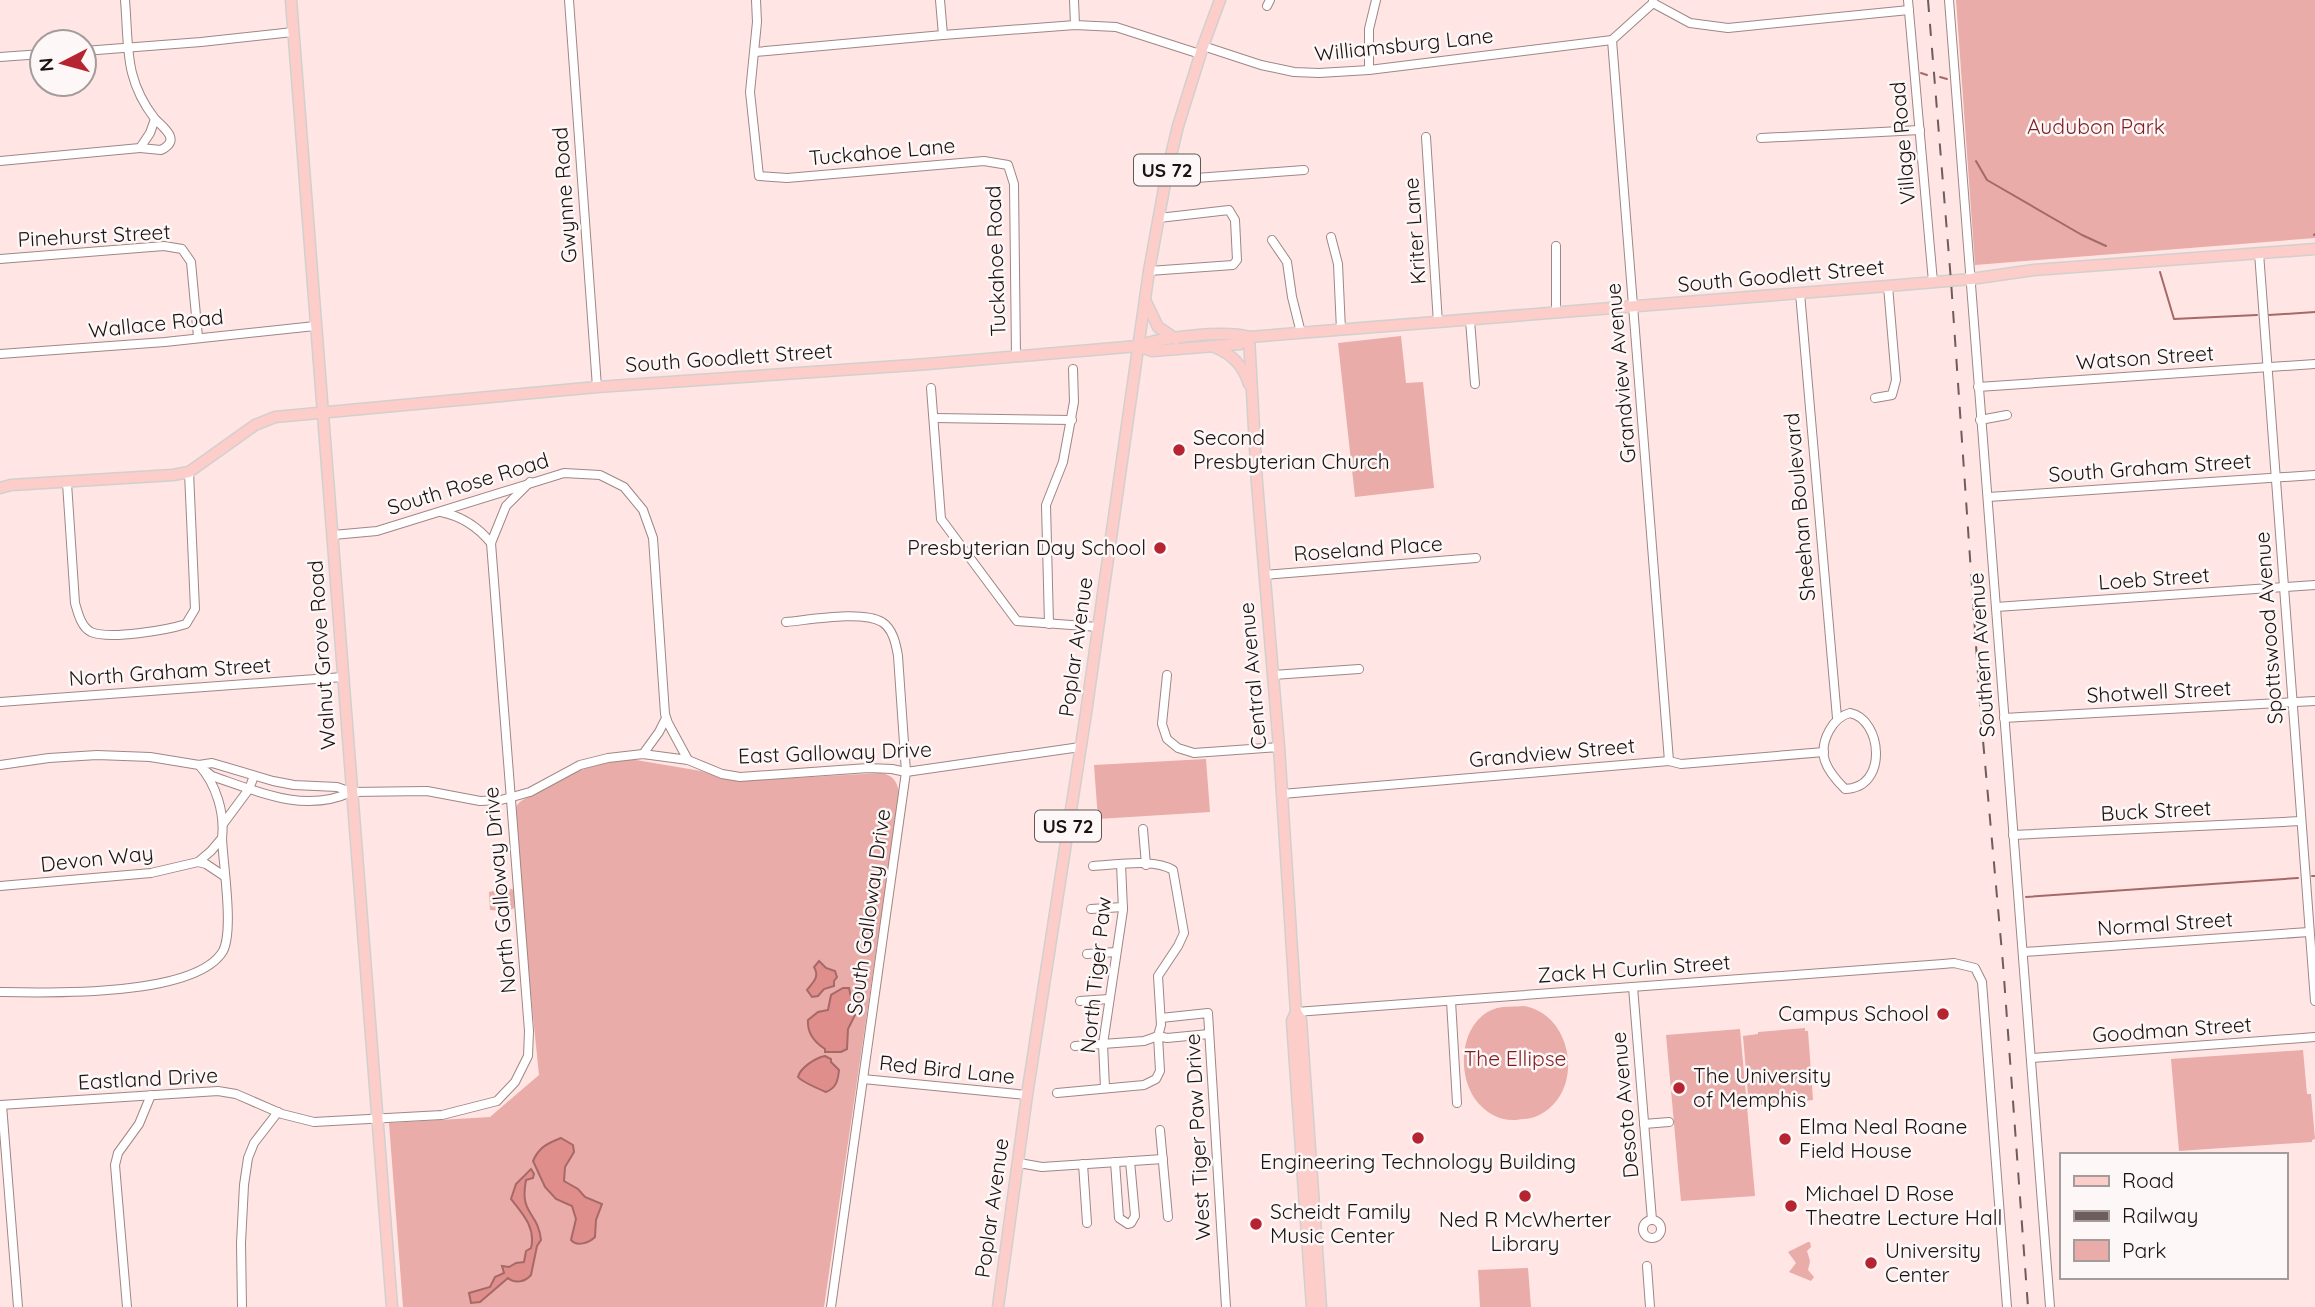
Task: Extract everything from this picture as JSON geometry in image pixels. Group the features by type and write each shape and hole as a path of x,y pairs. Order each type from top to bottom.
{"main road":[{"name":"Walnut Grove Road","path":"291,0 392,1307"},
{"name":"Poplar Avenue","path":"998,1307 1149,271 1178,126 1220,0"},
{"name":"South Goodlett Street","path":"189,472 255,425 275,417 597,387 1138,346 1152,341 1227,334 1249,337 1438,323 1971,279 2034,270 2315,249"},
{"path":"1145,299 1150,315 1158,327 1176,339"},
{"name":"South Goodlett Street","path":"1138,346 1152,351 1240,344 1249,337"},
{"name":"Central Avenue","path":"1249,337 1257,483 1279,747 1296,1012 1292,1021 1312,1307"},
{"path":"1213,346 1233,357 1240,365 1254,400"},
{"path":"0,488 189,472"},
{"name":"Central Avenue","path":"1296,1012 1301,1020 1321,1307"}],"street":[{"path":"0,161 140,148 161,150 169,145 169,132 142,103 135,86 125,0"},
{"name":"Gwynne Road","path":"569,0 597,387"},
{"path":"755,52 756,0"},
{"path":"940,0 943,34"},
{"path":"1074,0 1075,25"},
{"path":"1368,70 1368,29 1376,0"},
{"name":"Village Road","path":"1908,0 1933,282"},
{"name":"Southern Avenue","path":"1949,0 2050,1307"},
{"path":"1612,40 1653,1 1690,23 1728,28 1909,10"},
{"name":"Williamsburg Lane","path":"755,52 943,34 1075,25 1116,27 1261,65 1294,72 1319,73 1368,70 1612,40"},
{"path":"98,50 293,32"},
{"name":"Grandview Avenue","path":"1612,40 1669,761"},
{"name":"Tuckahoe Lane","path":"755,52 750,92 759,176 787,178 984,161 1008,165"},
{"path":"0,57 28,55"},
{"path":"140,148 155,120"},
{"path":"1761,138 1920,130"},
{"name":"Kriter Lane","path":"1426,137 1438,323"},
{"name":"Tuckahoe Road","path":"1008,165 1014,184 1016,356"},
{"path":"1167,172 1185,178 1196,178 1304,170"},
{"path":"1149,271 1233,265 1237,260 1234,217 1229,210 1159,218"},
{"path":"1331,237 1340,287 1341,330"},
{"path":"1272,240 1287,262 1301,333"},
{"name":"Pinehurst Street","path":"0,259 164,246 182,249 191,262 198,337"},
{"path":"1556,246 1556,313"},
{"name":"Spottswood Avenue","path":"2259,253 2315,1000"},
{"path":"1875,398 1892,395 1896,380 1888,286"},
{"name":"Sheehan Boulevard","path":"1800,293 1837,719 1825,743 1824,752"},
{"path":"1470,320 1475,384"},
{"name":"Wallace Road","path":"0,354 165,342 315,326"},
{"name":"Watson Street","path":"1978,387 2315,364"},
{"path":"1049,624 1046,505 1063,462 1072,419 1073,369"},
{"path":"931,388 941,519 1017,621 1098,627"},
{"path":"1980,420 2007,415"},
{"path":"934,418 1072,419"},
{"path":"67,483 75,603 80,621 89,631 105,635 167,630 186,624 195,609 189,472"},
{"name":"South Rose Road","path":"334,535 377,531 564,473 600,475 624,487 643,510 653,538 666,717 688,760"},
{"name":"South Graham Street","path":"1988,497 2315,475"},
{"name":"North Galloway Drive","path":"377,1119 442,1115 497,1101 515,1082 528,1056 529,1031 491,543 506,506 530,482"},
{"path":"441,512 455,515 471,524 491,543"},
{"name":"Roseland Place","path":"1264,575 1476,558"},
{"name":"Loeb Street","path":"1996,607 2315,585"},
{"name":"South Galloway Drive","path":"786,622 861,617 883,622 891,631 898,656 906,772 831,1307"},
{"path":"1273,675 1359,669"},
{"path":"1167,675 1162,724 1167,739 1178,748 1194,753 1279,747"},
{"name":"North Graham Street","path":"0,702 343,677"},
{"name":"Shotwell Street","path":"2004,718 2315,701"},
{"path":"1824,752 1829,769 1844,789 1862,786 1874,771 1874,746 1867,722 1857,714 1850,713 1837,719"},
{"path":"643,754 666,717"},
{"name":"East Galloway Drive","path":"351,792 427,791 480,801 530,792 580,765 643,754 688,760 722,774 740,777 868,768 906,772 1080,747"},
{"name":"Grandview Street","path":"1282,794 1669,761 1681,764 1824,752"},
{"path":"0,765 97,755 150,757 199,765 212,763 293,785 337,787 351,792"},
{"path":"199,765 212,776 272,798 303,801 337,799 351,792"},
{"path":"0,992 54,993 141,987 195,972 210,964 220,954 228,928 223,824 210,780 199,765"},
{"path":"223,824 249,789 254,776"},
{"name":"Buck Street","path":"2014,835 2301,821"},
{"path":"1143,829 1146,864"},
{"path":"198,862 222,838"},
{"path":"198,862 224,876"},
{"name":"Devon Way","path":"0,886 151,873 198,862"},
{"name":"North Tiger Paw","path":"1105,1088 1102,1044 1123,907 1121,864"},
{"path":"1057,1093 1144,1085 1156,1079 1160,1071 1159,973 1184,933 1173,870 1146,864 1093,866"},
{"path":"1091,909 1123,907"},
{"name":"Normal Street","path":"2024,952 2309,932"},
{"path":"1087,954 1116,952"},
{"name":"Zack H Curlin Street","path":"1296,1012 1954,963 1975,968 1982,982 2007,1307"},
{"name":"Desoto Avenue","path":"1633,987 1652,1220"},
{"path":"1080,1001 1109,999"},
{"path":"1451,1001 1457,1103"},
{"name":"West Tiger Paw Drive","path":"1161,1018 1208,1013 1226,1307"},
{"path":"1075,1046 1144,1041 1158,1036 1167,1038 1209,1034"},
{"name":"Goodman Street","path":"2032,1058 2315,1037"},
{"name":"Red Bird Lane","path":"863,1079 1027,1096"},
{"name":"Eastland Drive","path":"1,1105 226,1091 304,1121 377,1119"},
{"path":"127,1307 115,1165 118,1153 139,1124 151,1095"},
{"path":"1,1105 18,1307"},
{"path":"242,1307 241,1243 248,1158 254,1143 278,1112"},
{"path":"1644,1124 1669,1122"},
{"path":"1160,1130 1168,1217"},
{"path":"1018,1164 1042,1167 1163,1159"},
{"path":"1115,1162 1119,1218 1124,1224 1128,1224 1135,1216 1130,1161"},
{"path":"1083,1164 1087,1223"},
{"path":"1647,1266 1650,1307"}],"green space":[{"name":"Audubon Park","path":"1956,0 2315,0 2315,238 1975,265"},
{"path":"1401,336 1406,383 1423,382 1434,488 1355,497 1338,343"},
{"path":"630,759 701,771 740,781 881,773 892,777 897,786 899,794 824,1307 403,1307 389,1123 490,1117 539,1075 522,908 516,807 523,800 582,770 603,763"},
{"path":"1206,759 1210,812 1098,819 1094,765"},
{"path":"508,888 514,890 514,908 509,911 490,910 489,892"},
{"name":"The Ellipse","path":"1524,1006 1541,1012 1554,1024 1563,1039 1568,1056 1567,1074 1562,1091 1552,1106 1532,1118 1504,1119 1488,1112 1475,1099 1465,1075 1465,1048 1475,1023 1485,1014 1497,1008"},
{"path":"1805,1028 1805,1031 1808,1031 1813,1100 1749,1106 1743,1036"},
{"path":"1740,1029 1755,1196 1681,1201 1666,1035"},
{"path":"2303,1050 2307,1094 2311,1094 2315,1139 2312,1142 2179,1151 2171,1059"},
{"path":"1808,1242 1811,1247 1807,1251 1810,1261 1808,1270 1814,1277 1811,1281 1789,1272 1796,1263 1788,1252"},
{"path":"1528,1268 1531,1307 1480,1307 1478,1270"}],"shaded area":[{"path":"819,961 826,968 835,971 837,977 834,986 812,997 807,990 815,979 814,967"},
{"path":"843,988 849,988 855,1015 848,1029 847,1049 841,1052 825,1052 812,1037 808,1020 818,1012 828,1010 831,995"},
{"path":"825,1056 831,1059 839,1070 836,1084 826,1092 798,1077 808,1064"},
{"path":"561,1138 573,1145 574,1152 565,1167 564,1181 578,1189 585,1197 602,1204 596,1220 595,1237 583,1243 571,1240 576,1219 572,1206 556,1199 545,1187 533,1161 544,1146"},
{"path":"531,1169 534,1174 533,1178 526,1180 525,1200 541,1240 537,1246 531,1275 520,1281 508,1278 480,1302 471,1303 469,1293 490,1287 495,1277 504,1273 502,1266 509,1267 524,1262 526,1251 531,1248 530,1228 511,1199 516,1184"}],"waterway":[{"path":"1921,73 1927,75"},
{"path":"1940,77 1947,79"},
{"path":"1976,161 1987,180 2106,246"},
{"path":"2160,272 2174,319 2257,315"},
{"path":"2269,315 2315,312"},
{"path":"2026,897 2298,878"}],"railway":[{"path":"1928,0 2028,1307"}],"place":[{"name":"Second Presbyterian Church","path":"1179,450"},
{"name":"Presbyterian Day School","path":"1160,548"},
{"name":"Campus School","path":"1943,1014"},
{"name":"The University of Memphis","path":"1679,1088"},
{"name":"Engineering Technology Building","path":"1418,1138"},
{"name":"Elma Neal Roane Field House","path":"1785,1139"},
{"name":"Ned R McWherter Library","path":"1525,1196"},
{"name":"Michael D Rose Theatre Lecture Hall","path":"1791,1206"},
{"name":"Scheidt Family Music Center","path":"1256,1224"},
{"name":"University Center","path":"1871,1263"}]}
